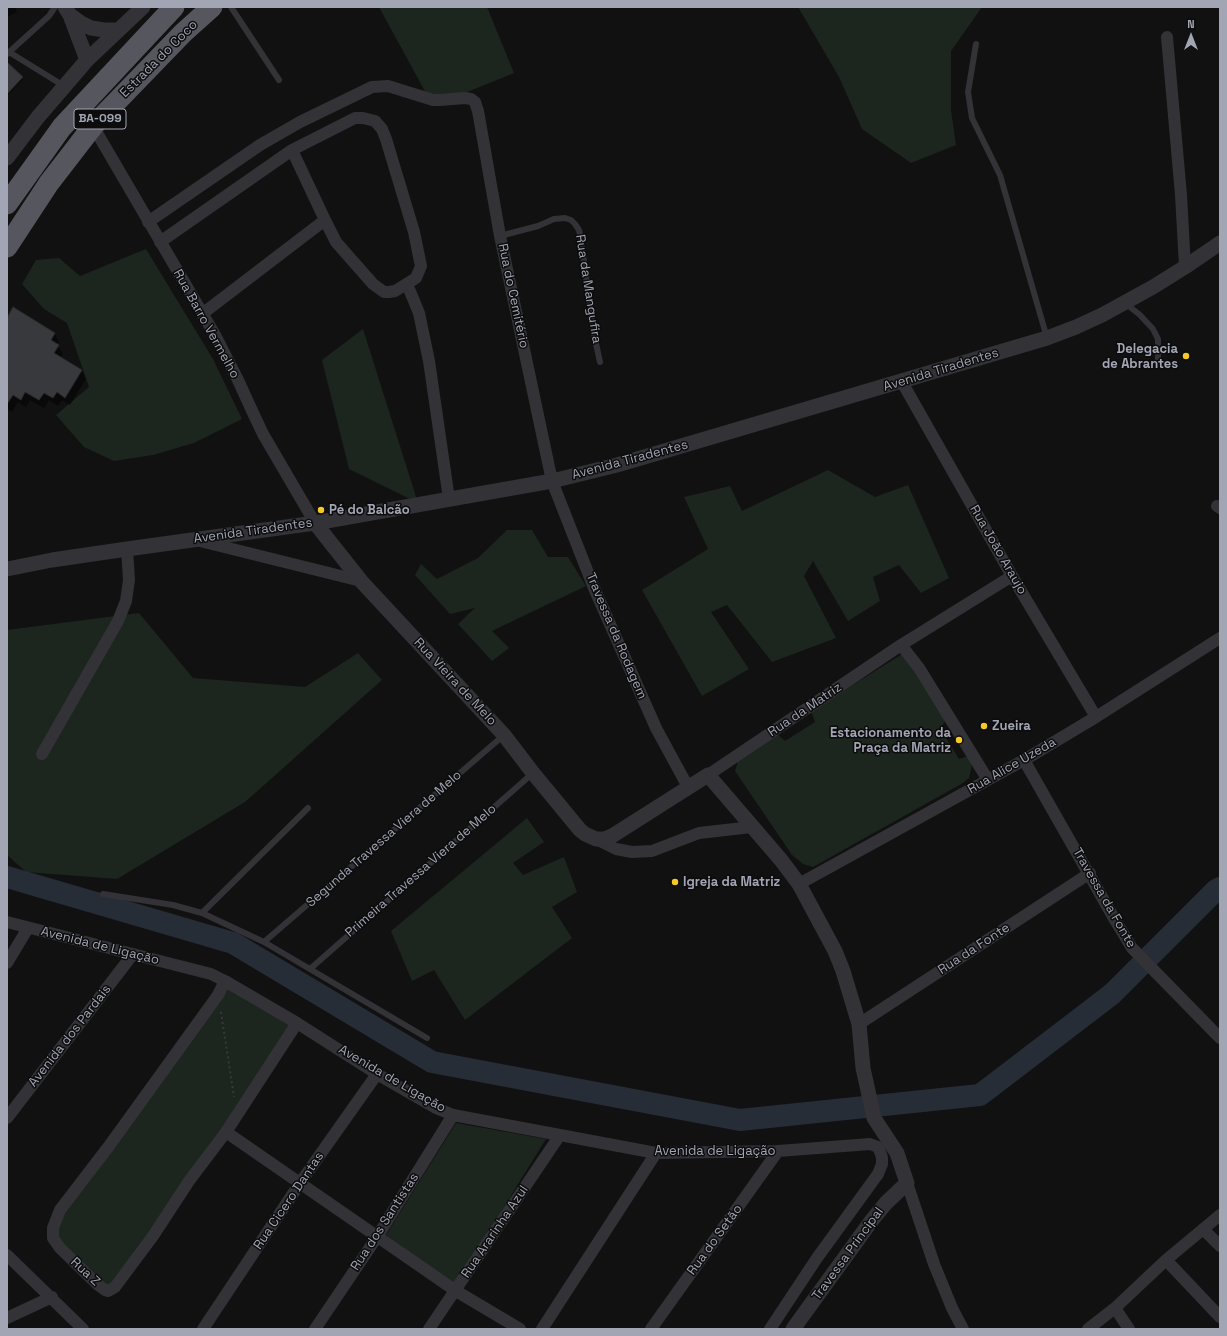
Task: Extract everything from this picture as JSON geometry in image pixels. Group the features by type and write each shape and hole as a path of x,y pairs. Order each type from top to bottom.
{"highway":[{"name":"Estrada do Coco","path":"7,204 62,128 174,7"},
{"name":"Estrada do Coco","path":"7,247 49,183 94,126 183,33 212,7"}],"street":[{"path":"7,158 38,117 87,60 142,7"},
{"path":"67,11 81,23 91,28 118,30"},
{"path":"67,11 87,60"},
{"path":"1166,37 1181,195 1185,267"},
{"name":"Rua do Cemitério","path":"148,222 260,145 300,122 372,87 388,86 433,100 468,98 475,102 478,111 500,236 552,481"},
{"path":"160,242 292,150 355,118 363,118 375,122 382,129 414,232 421,266 416,278 395,291 389,292 384,292 373,284 336,242 292,150"},
{"name":"Rua Barro Vermelho","path":"94,126 202,314 238,380 263,434 315,523"},
{"path":"202,314 325,220"},
{"name":"Avenida Tiradentes","path":"7,569 52,560 315,523 552,481 617,465 1047,338 1076,327 1125,303 1185,267 1220,243"},
{"path":"407,284 419,313 429,361 449,499"},
{"name":"Rua João Araujo","path":"902,382 1012,576 1096,717"},
{"name":"Travessa da Rodagem","path":"552,481 594,588 656,728 688,787"},
{"name":"Rua Vieira de Melo","path":"315,523 361,581 504,735 532,773 580,830 591,838 596,839"},
{"path":"193,539 361,581"},
{"path":"42,754 118,621 126,601 129,580 127,549"},
{"name":"Rua da Matriz","path":"596,839 605,839 612,836 708,775 901,645 1012,576"},
{"name":"Rua Alice Uzeda","path":"799,884 1024,760 1096,717 1220,638"},
{"path":"901,645 919,668 988,780"},
{"name":"Travessa da Fonte","path":"1024,760 1132,948 1219,1034"},
{"path":"708,775 781,860 799,884 834,950 840,964 859,1024 867,1093 875,1122 890,1140 897,1153 934,1264 952,1308 963,1329"},
{"path":"596,839 616,849 632,852 652,851 699,833 752,827"},
{"name":"Rua da Fonte","path":"859,1024 1090,873"},
{"name":"Avenida de Ligação","path":"7,922 211,974 297,1023 377,1074 436,1108 453,1115 656,1152 778,1151 870,1144 878,1147 881,1154 882,1164 878,1174 817,1258 770,1329"},
{"path":"7,963 28,928"},
{"name":"Avenida dos Pardais","path":"7,1118 133,954"},
{"name":"Rua Z","path":"225,981 218,995 109,1146 60,1210 53,1228 52,1233 56,1243 97,1284 105,1290 108,1291 115,1287 153,1236 189,1181 237,1116 297,1023"},
{"name":"Rua Cicero Dantas","path":"203,1329 300,1183 377,1074"},
{"name":"Rua dos Santistas","path":"315,1329 377,1236 453,1115"},
{"path":"226,1132 456,1291 520,1329"},
{"name":"Rua Ararinha Azul","path":"429,1329 560,1135"},
{"name":"Rua do Setão","path":"651,1329 778,1151"},
{"path":"542,1329 656,1152"},
{"name":"Travessa Principal","path":"793,1329 872,1220 886,1203 907,1182"},
{"path":"1088,1329 1115,1308 1166,1260 1220,1215"},
{"path":"1203,1229 1220,1246"},
{"path":"7,1254 84,1329"},
{"path":"1166,1260 1220,1317"},
{"path":"7,1318 52,1297"},
{"path":"1115,1308 1129,1329"}],"lane":[{"path":"55,7 49,16 8,53 64,86"},
{"path":"231,7 279,80"},
{"path":"976,44 968,92 972,118 1000,175 1047,338"},
{"name":"Rua da Mangufira","path":"500,236 538,226 554,219 565,218 571,220 575,224 579,230 581,239 600,362"},
{"path":"1125,303 1140,315 1153,329 1158,339 1158,364"},
{"name":"Segunda Travessa Viera de Melo","path":"264,942 504,735"},
{"name":"Primeira Travessa Viera de Melo","path":"310,969 532,773"},
{"path":"202,913 308,808"},
{"path":"103,894 174,905 202,913 264,942 427,1038"}],"path":[{"path":"218,995 237,1116"}],"shaded area":[{"path":"379,7 487,7 514,73 433,106"},
{"path":"798,7 982,7 951,51 951,110 956,145 911,163 862,129 839,77"},
{"path":"146,249 213,359 242,419 194,443 153,455 114,461 84,447 56,415 89,387 67,323 44,309 22,284 36,260 59,258 80,276"},
{"path":"363,329 418,503 349,469 322,360"},
{"path":"828,470 875,497 908,485 949,578 921,593 899,565 873,577 880,601 848,621 813,561 804,576 836,638 772,662 727,605 711,612 749,669 702,696 642,590 708,549 684,497 730,486 742,511"},
{"path":"507,530 532,530 548,557 568,557 586,586 492,631 509,648 492,661 458,624 475,608 450,614 415,575 421,564 437,579 478,558"},
{"path":"139,613 193,678 305,687 358,653 382,680 245,802 117,879 26,872 7,855 7,630"},
{"path":"904,653 947,719 940,728 959,759 968,756 972,765 969,778 963,783 813,867 803,864 792,855 735,771 739,758 776,733 785,741 815,722 811,711"},
{"path":"527,818 544,842 513,863 523,875 564,857 577,892 552,907 572,938 465,1020 434,970 412,981 391,931"},
{"path":"225,980 297,1022 110,1290 59,1246 51,1227"},
{"path":"456,1123 546,1139 455,1286 386,1235"}],"building":[{"path":"7,62 23,77 7,94"},
{"path":"13,307 55,333 51,340 59,345 54,353 82,370 65,398 57,392 53,398 44,393 39,400 25,392 21,400 13,395 7,404 7,318"}],"waterway":[{"path":"7,877 233,943 432,1062 740,1120 980,1095 1112,994 1216,890 1220,888"}],"place":[{"name":"Delegacia de Abrantes","path":"1186,356"},
{"name":"Pé do Balcão","path":"321,510"},
{"name":"Zueira","path":"984,726"},
{"name":"Estacionamento da Praça da Matriz","path":"959,740"},
{"name":"Igreja da Matriz","path":"675,882"}]}
